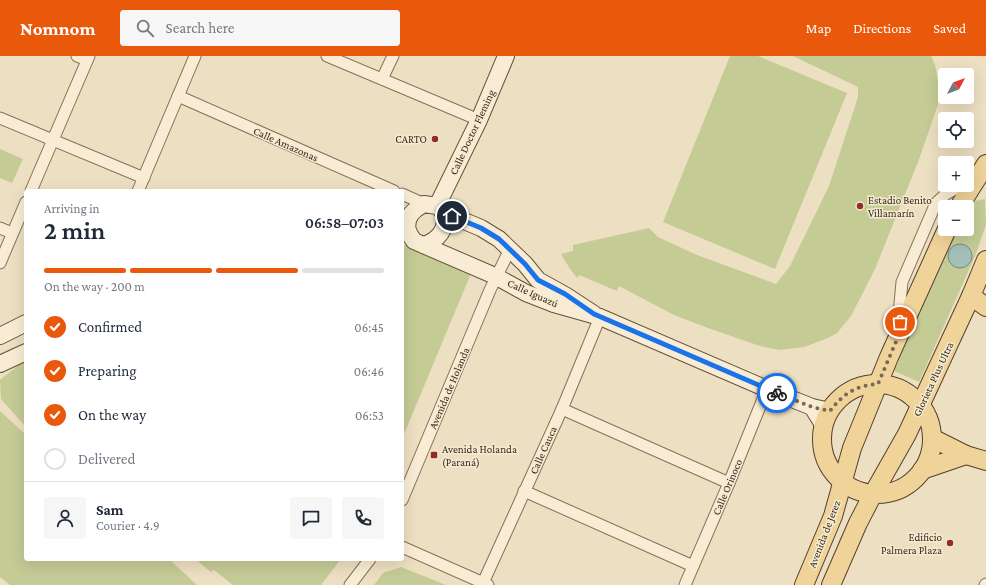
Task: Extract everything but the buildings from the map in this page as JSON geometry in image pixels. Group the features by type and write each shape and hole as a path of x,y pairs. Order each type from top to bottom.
{"main road":[{"name":"Calle Doctor Fleming","path":"425,208 479,120 506,56"},
{"path":"963,200 978,174"},
{"path":"425,208 445,224 440,235 434,240 413,242 408,232 407,224 409,217 425,208"},
{"name":"Calle Iguazú","path":"425,208 481,228 499,239 525,264 538,280 565,294 597,315"},
{"path":"843,482 852,448 878,384 944,236"},
{"name":"Calle Iguazú","path":"413,242 496,276 526,293 554,304 597,315 812,407 827,419"},
{"name":"Glorieta Plus Ultra","path":"873,494 907,434 971,296 986,260"},
{"path":"971,296 986,307"},
{"path":"0,336 24,324"},
{"path":"0,364 24,353"},
{"path":"878,384 894,387 908,394 920,405 928,419 932,438 926,465 916,478 904,487 889,493 873,494 857,490 843,482 832,471 825,457 822,442 827,419 838,400 850,391 863,386 878,384"},
{"path":"932,438 966,455 986,461"},
{"path":"922,470 966,455"},
{"name":"Avenida de Jerez","path":"804,585 833,516 843,482"},
{"path":"831,585 858,523 873,494"}],"street":[{"path":"139,189 194,56"},
{"path":"327,56 479,120"},
{"path":"382,79 393,56"},
{"path":"32,189 53,140 85,57"},
{"name":"Calle Amazonas","path":"178,96 389,189"},
{"path":"0,118 144,178"},
{"path":"901,330 899,314 902,282 936,203 950,192"},
{"path":"404,195 425,208"},
{"path":"0,263 24,206"},
{"path":"0,228 12,233"},
{"name":"Avenida de Holanda","path":"404,495 496,276 510,249"},
{"name":"Calle Cauca","path":"486,584 524,491 562,409 597,315"},
{"name":"Calle Orinoco","path":"685,585 768,389"},
{"path":"562,409 729,482"},
{"path":"524,491 693,566"},
{"path":"404,548 486,584"},
{"path":"350,585 368,561"}],"green space":[{"path":"730,56 758,56 847,93 775,269 663,222"},
{"name":"Estadio Benito Villamarín","path":"793,56 931,56 935,65 938,82 938,105 918,162 875,269 851,316 837,333 804,347 779,350 760,346 674,315 619,286 617,291 579,275 577,278 561,254 573,251 573,245 649,228 658,237 697,255 776,284 790,266 829,186 858,97 858,87"},
{"path":"0,149 23,159 12,183 0,178"},
{"path":"985,199 986,224 976,254 919,382 894,371 938,268 954,236 974,236 975,201"},
{"path":"404,245 408,245 472,271 404,434"},
{"path":"24,361 24,425 1,399 0,380"},
{"path":"0,411 24,433 24,561 171,561 197,585 10,585 0,577"},
{"path":"197,561 339,561 321,585 233,585 214,570 211,572"},
{"path":"401,567 446,585 374,585 383,573"}],"water":[{"path":"960,244 969,247 972,256 969,265 960,268 951,265 948,256 951,247"}],"way so far":[{"path":"777,393 812,407 830,411 838,400 850,391 863,386 878,384 901,330 900,322"}],"place":[{"name":"CARTO","path":"435,139"},
{"name":"Estadio Benito Villamarín","path":"860,206"},
{"name":"Avenida Holanda (Paraná)","path":"434,455"},
{"name":"Edificio Palmera Plaza","path":"950,543"}],"route":[{"path":"452,216 481,228 499,239 517,255 538,280 565,294 594,314 777,393"}]}
